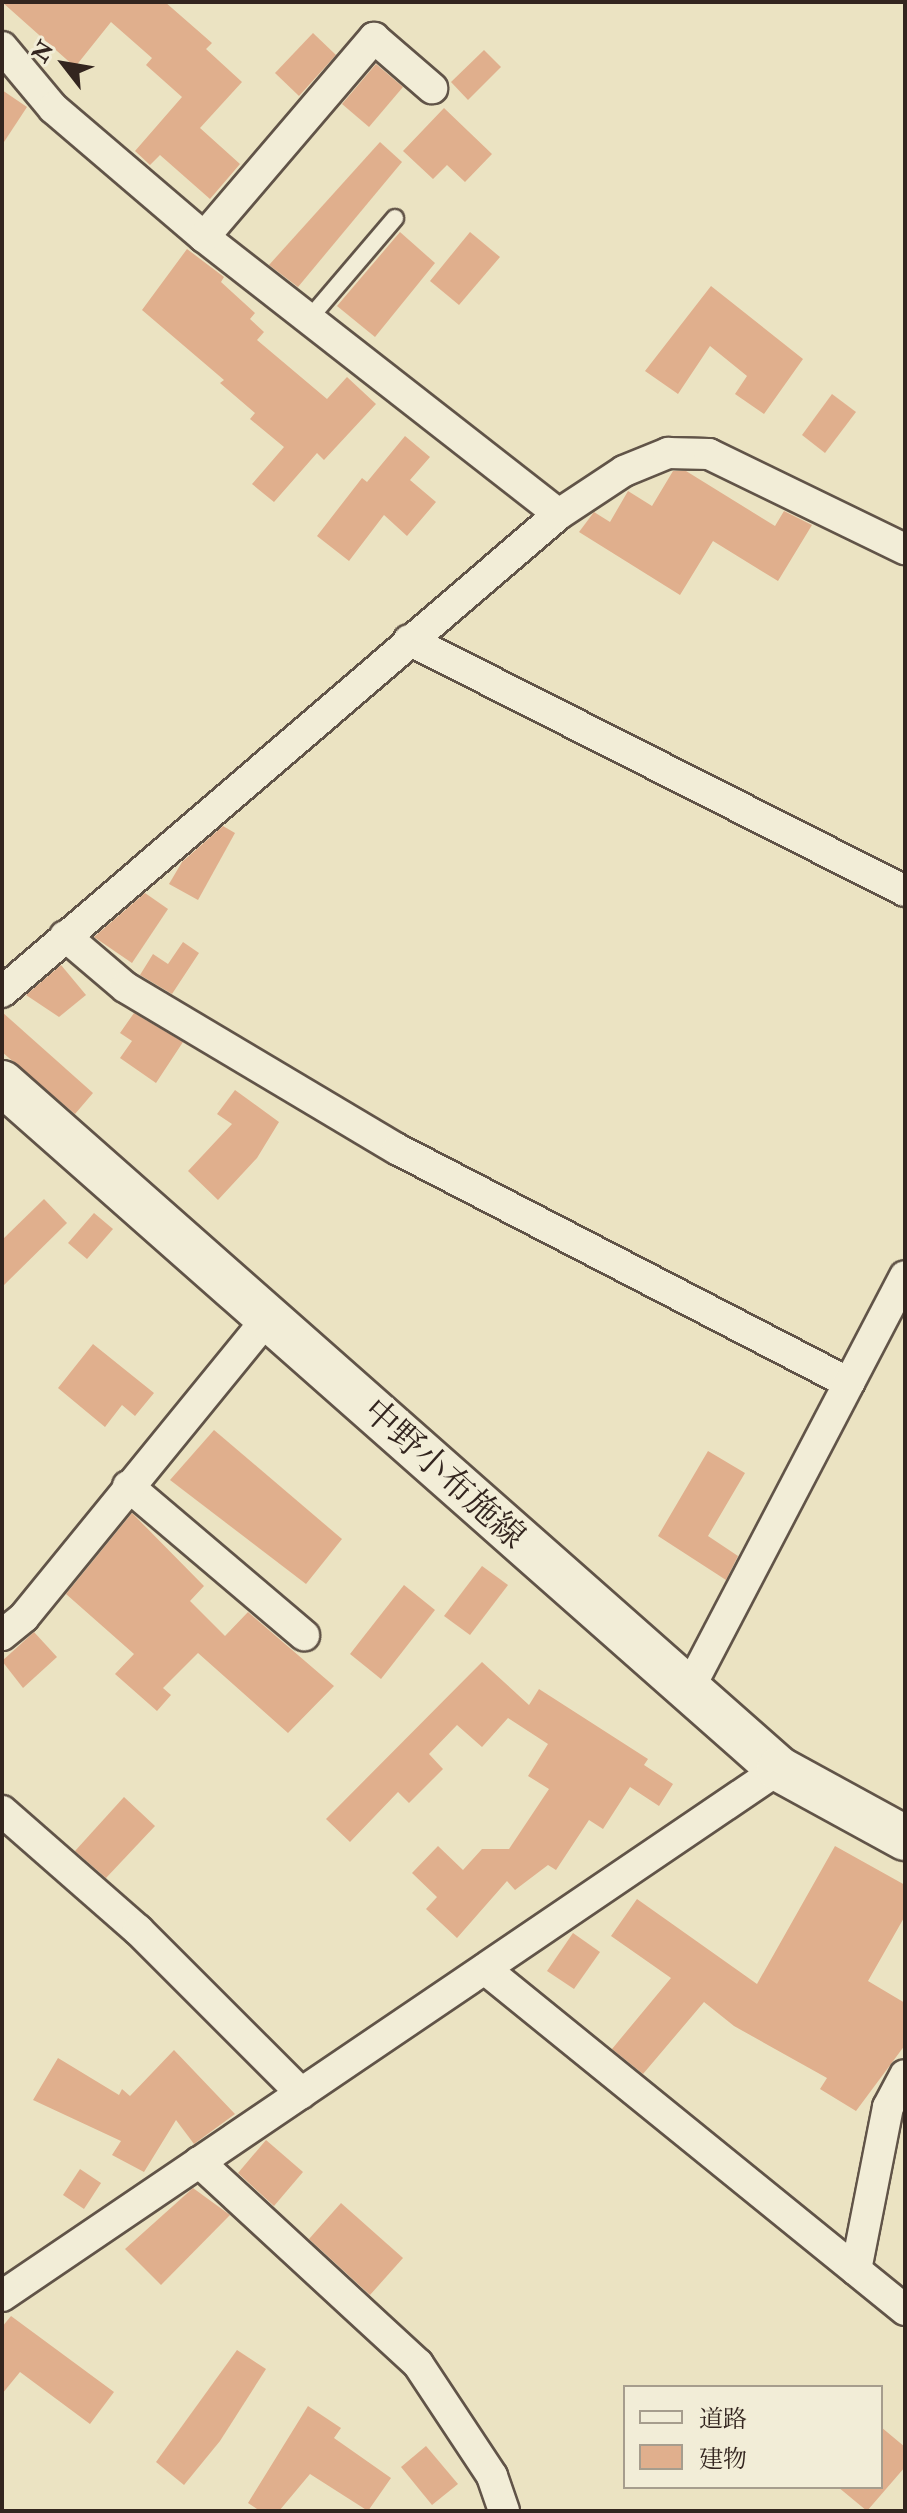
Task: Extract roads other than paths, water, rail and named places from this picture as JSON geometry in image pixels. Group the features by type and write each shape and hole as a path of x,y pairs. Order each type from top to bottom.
{"main road":[{"name":"中野小布施線","path":"2,1083 779,1769 905,1838"}],"street":[{"path":"204,237 374,38 432,88"},
{"path":"2,47 53,108 204,237 559,514"},
{"path":"2,992 559,514 624,471 668,453 709,454 905,549"},
{"path":"409,640 905,891"},
{"path":"65,936 125,987 397,1149 849,1383"},
{"path":"688,1691 905,1276"},
{"path":"2,1635 24,1617 269,1317"},
{"path":"128,1486 304,1635"},
{"path":"2,2296 779,1769"},
{"path":"2,1811 138,1930 301,2093"},
{"path":"485,1969 905,2310"},
{"path":"856,2270 888,2107 905,2075"},
{"path":"199,2162 418,2364 492,2476 504,2511"}],"lane":[{"path":"308,320 395,218"}]}
